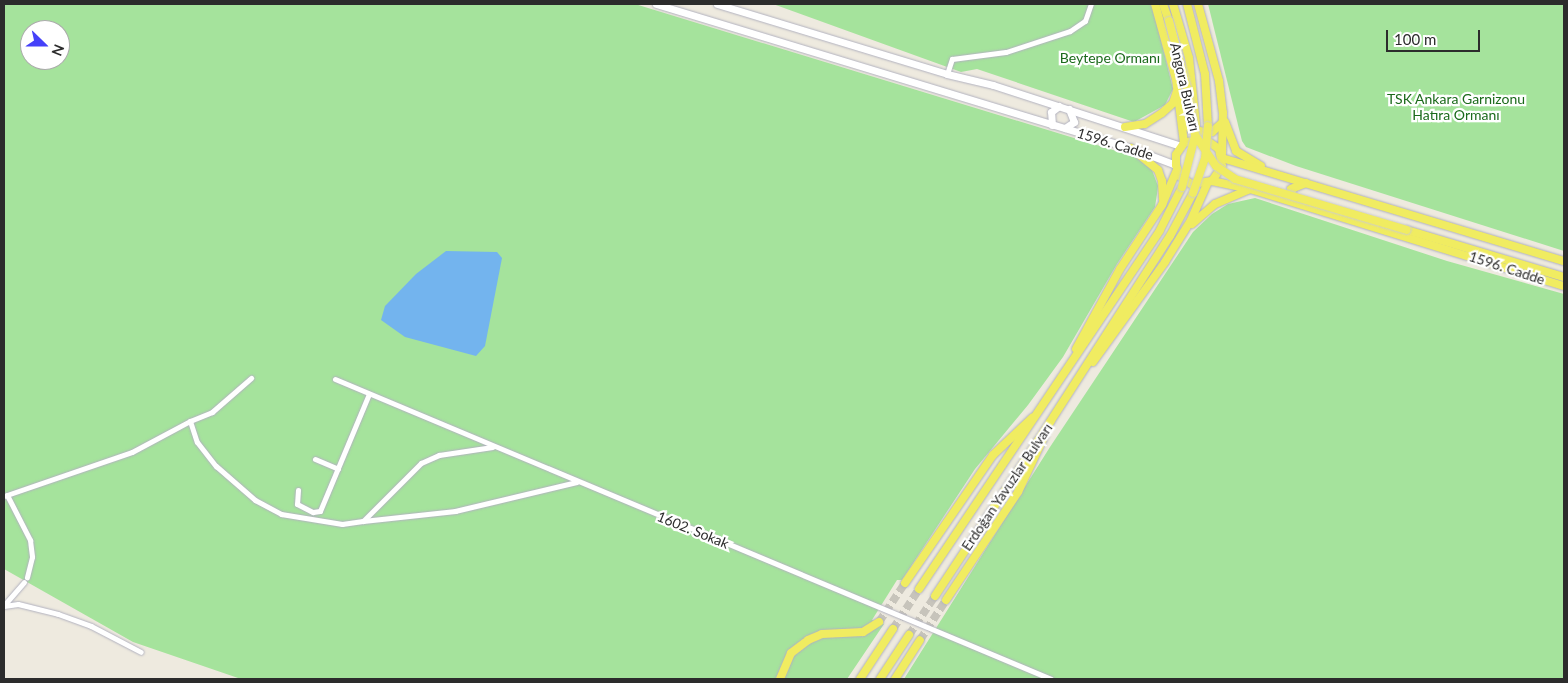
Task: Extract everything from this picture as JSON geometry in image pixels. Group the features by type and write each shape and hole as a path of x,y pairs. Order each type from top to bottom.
{"main road":[{"name":"1596. Cadde","path":"656,4 1131,148 1176,168 1191,184 1210,183 1250,189 1564,286"},
{"name":"1596. Cadde","path":"716,4 1069,109 1183,145 1203,138 1215,144 1222,156 1564,260"},
{"name":"Angora Bulvarı","path":"1155,4 1178,89 1184,122 1183,145"},
{"name":"Angora Bulvarı","path":"1163,4 1187,88 1195,135 1216,166"},
{"name":"Angora Bulvarı","path":"1173,4 1189,58 1196,124 1192,157 1182,187"},
{"name":"Angora Bulvarı","path":"1187,4 1205,74 1208,126 1204,159 1193,193"},
{"name":"Angora Bulvarı","path":"1198,4 1219,81 1223,113 1222,156"},
{"path":"1125,127 1145,124 1162,113 1173,103 1178,89"},
{"path":"1052,125 1051,112 1059,106"},
{"path":"1064,129 1074,122 1069,109"},
{"path":"1223,113 1229,137 1240,156 1286,176"},
{"path":"1184,122 1191,130 1204,132 1212,132 1223,122"},
{"path":"1176,168 1183,145"},
{"path":"1131,148 1158,170 1162,181 1162,205"},
{"path":"1210,183 1220,172 1222,156"},
{"name":"1596. Cadde","path":"1216,166 1243,181 1564,277"},
{"name":"Erdoğan Yavuzlar Bulvarı","path":"1063,375 1107,291 1162,205 1176,168"},
{"name":"Erdoğan Yavuzlar Bulvarı","path":"1078,378 1117,331 1182,234 1210,183"},
{"path":"1301,206 1291,195 1291,189 1308,183"},
{"name":"Erdoğan Yavuzlar Bulvarı","path":"919,589 1163,225 1182,187"},
{"path":"1182,234 1215,204 1250,189"},
{"name":"Erdoğan Yavuzlar Bulvarı","path":"935,596 1170,236 1193,193"},
{"path":"905,583 993,455 1008,437 1037,414"},
{"path":"946,600 1018,492 1050,422"},
{"path":"780,679 791,653 808,640 829,633 863,632 879,622"},
{"path":"860,679 893,628"},
{"path":"880,679 909,636"},
{"path":"895,679 920,640"}],"street":[{"path":"947,74 952,58 1006,52 1070,31 1085,21 1091,4"},
{"path":"4,606 26,580 32,557 30,540 6,495 132,452 190,421 212,412 251,378"},
{"name":"1602. Sokak","path":"335,379 1051,679"},
{"path":"298,490 297,504 313,512 320,511 369,394"},
{"path":"190,421 197,442 216,466 255,500 281,514 302,519 342,524 455,511 578,482"},
{"path":"363,521 421,464 439,455 492,446"},
{"path":"315,459 338,469"},
{"path":"4,606 18,604 58,614 92,626 141,652"}],"green space":[{"path":"4,4 635,4 1136,157 1152,170 1158,186 1155,207 1117,264 1063,357 1028,405 975,469 902,580 897,580 872,620 884,624 847,679 241,679 133,642 4,569"},
{"name":"Beytepe Ormanı","path":"773,4 1152,4 1173,89 1165,105 1134,122 977,69 961,72"},
{"name":"TSK Ankara Garnizonu Hatıra Ormanı","path":"1208,4 1564,4 1564,251 1296,166 1246,147 1242,141"},
{"path":"1255,198 1447,261 1564,294 1564,679 904,679 1050,447 1193,232 1212,214 1228,204"}],"water":[{"path":"446,251 497,252 502,258 485,346 476,356 405,337 381,320 385,306 416,274"}],"tunnel":[{"path":"879,622 905,583"},
{"path":"893,629 919,589"},
{"path":"909,635 935,596"},
{"path":"920,640 946,600"}]}
